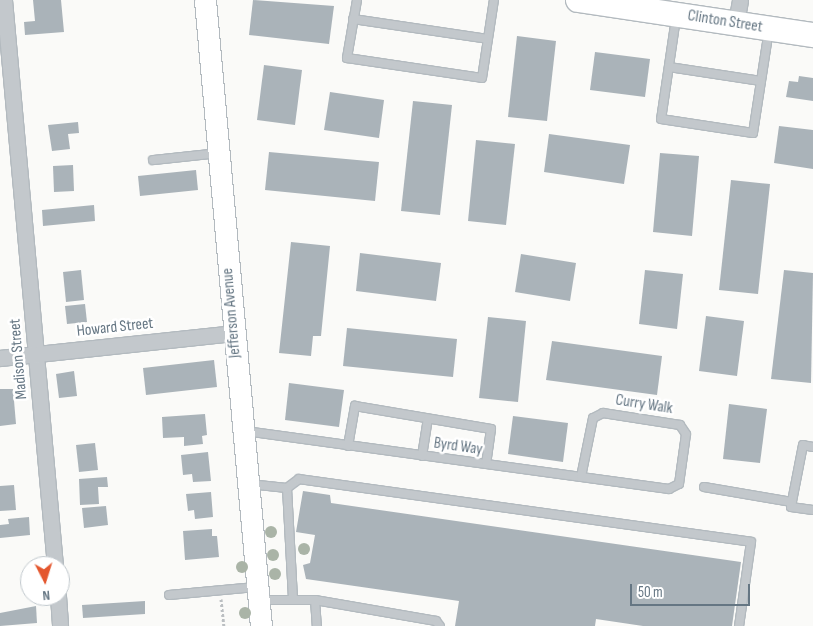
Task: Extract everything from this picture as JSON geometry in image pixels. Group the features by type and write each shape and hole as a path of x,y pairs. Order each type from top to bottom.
{"main road":[{"name":"Clinton Street","path":"578,0 813,35"}],"street":[{"name":"Madison Street","path":"4,0 54,556"},
{"name":"Jefferson Avenue","path":"205,0 233,333 261,626"},
{"path":"736,23 740,0"},
{"name":"Howard Street","path":"0,358 233,333"},
{"path":"59,606 60,626"}],"lane":[{"path":"357,0 347,58 482,78 494,0"},
{"path":"677,14 661,119 753,133 769,28"},
{"path":"354,19 488,39"},
{"path":"669,67 761,81"},
{"path":"153,160 218,153"},
{"path":"348,446 354,406 491,429 486,464"},
{"name":"Curry Walk","path":"581,477 593,418 603,413 680,425 686,434 679,484 669,489"},
{"path":"422,456 428,418"},
{"name":"Byrd Way","path":"243,431 669,489"},
{"path":"791,504 803,445 813,447"},
{"path":"248,484 287,488 299,479 752,542 739,626"},
{"path":"704,487 813,510"},
{"path":"287,488 293,598"},
{"path":"169,595 258,594 314,600 436,621 440,626"},
{"path":"314,600 317,626"}],"path":[{"path":"222,610 224,626"}],"building":[{"path":"33,0 61,0 64,32 25,35 24,22 35,21"},
{"path":"253,0 334,6 329,44 249,35"},
{"path":"517,36 556,41 547,121 508,117"},
{"path":"595,52 650,59 645,97 590,90"},
{"path":"264,65 302,70 295,125 257,120"},
{"path":"799,76 813,78 813,101 786,97 789,81 798,82"},
{"path":"330,92 384,100 379,138 324,130"},
{"path":"413,101 452,105 440,215 401,211"},
{"path":"78,122 79,133 68,134 70,149 52,151 48,125"},
{"path":"779,126 813,130 813,169 774,163"},
{"path":"549,134 630,145 624,184 544,172"},
{"path":"476,140 515,144 506,225 468,221"},
{"path":"269,152 379,162 375,201 265,190"},
{"path":"660,153 699,156 692,236 653,232"},
{"path":"73,165 74,191 54,192 53,166"},
{"path":"196,170 198,190 140,196 138,176"},
{"path":"731,180 770,184 758,294 719,290"},
{"path":"94,205 95,221 43,226 42,210"},
{"path":"291,242 330,246 321,336 313,336 311,356 279,353"},
{"path":"360,253 441,263 436,301 356,291"},
{"path":"521,254 576,263 570,301 515,292"},
{"path":"81,270 84,300 66,302 63,272"},
{"path":"645,270 683,274 677,329 639,324"},
{"path":"784,270 813,273 811,383 771,379"},
{"path":"85,304 87,322 67,324 65,306"},
{"path":"706,316 744,321 737,376 699,371"},
{"path":"488,317 526,321 518,402 479,398"},
{"path":"347,328 457,339 453,377 343,366"},
{"path":"552,341 662,356 657,395 546,380"},
{"path":"214,360 217,387 146,395 143,368"},
{"path":"74,371 77,396 59,398 56,374"},
{"path":"289,383 344,390 339,427 285,420"},
{"path":"0,389 13,389 16,424 0,426"},
{"path":"729,404 767,409 760,463 723,459"},
{"path":"205,414 207,435 202,436 203,444 184,446 184,437 163,438 162,417"},
{"path":"513,416 568,423 563,462 508,454"},
{"path":"95,443 98,470 79,472 76,445"},
{"path":"208,452 211,481 193,482 192,474 183,475 181,455"},
{"path":"107,477 108,487 98,487 99,504 80,505 79,479"},
{"path":"14,485 16,510 0,511 0,486"},
{"path":"303,491 330,495 331,503 741,562 732,626 643,626 596,619 595,626 455,626 459,601 306,579 303,565 310,563 315,535 296,532"},
{"path":"211,492 213,517 195,519 194,510 188,511 186,494"},
{"path":"106,506 108,525 84,528 82,508"},
{"path":"29,517 30,535 0,538 0,525 9,524 8,519"},
{"path":"212,529 212,536 217,536 219,557 185,560 183,531"},
{"path":"145,601 145,614 83,618 82,605"},
{"path":"36,606 37,623 0,626 0,613"}]}
